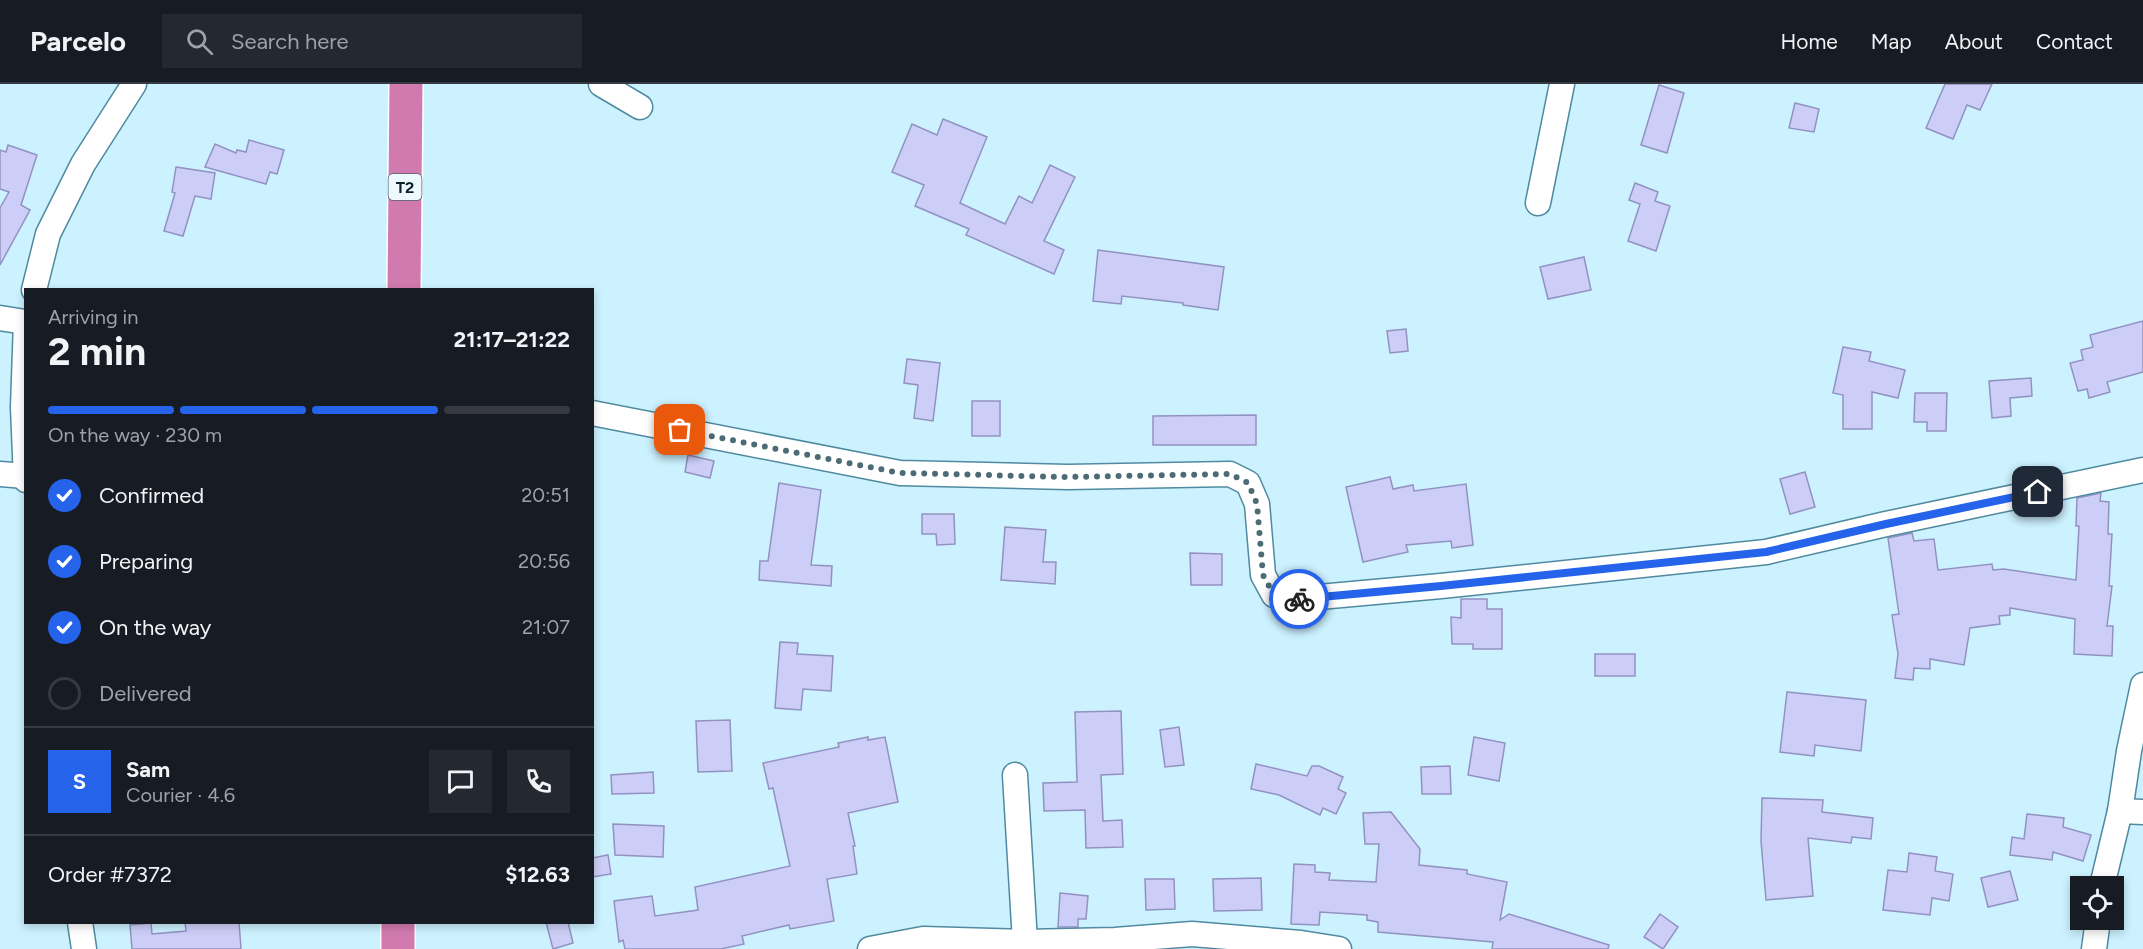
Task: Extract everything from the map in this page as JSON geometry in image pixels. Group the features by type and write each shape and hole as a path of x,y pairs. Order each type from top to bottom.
{"highway":[{"name":"T2","path":"404,288 406,84"},
{"path":"398,924 398,949"}],"street":[{"path":"34,288 48,234 78,174 134,84"},
{"path":"601,84 640,107"},
{"path":"1538,203 1562,84"},
{"path":"0,318 24,322"},
{"path":"594,412 900,473 1068,477 1230,474 1248,483 1257,504 1263,575 1274,595 1297,599 1766,552 1886,524 2143,470"},
{"path":"0,474 24,476"},
{"path":"2106,876 2131,811 2129,751 2143,685"},
{"path":"1015,775 1025,942"},
{"path":"80,924 84,949"},
{"path":"2094,949 2097,930"},
{"path":"870,949 923,939 1025,942 1115,940 1192,934 1339,949"}],"building":[{"path":"1945,84 1992,84 1980,110 1967,105 1953,139 1926,128"},
{"path":"1659,85 1684,93 1667,153 1641,145"},
{"path":"1795,103 1819,109 1814,132 1789,128"},
{"path":"943,119 987,137 960,203 1005,224 1019,196 1032,203 1050,165 1075,177 1044,241 1064,250 1054,274 966,235 969,229 915,206 924,185 892,172 912,124 937,135"},
{"path":"249,140 284,150 277,174 270,172 266,184 205,167 215,144 236,153 237,150 246,152"},
{"path":"8,145 37,155 21,205 30,210 0,265 0,208 9,192 0,189 0,150 6,152"},
{"path":"176,167 215,173 211,199 195,196 183,236 164,231 175,193 172,192"},
{"path":"1635,183 1658,192 1655,201 1670,206 1656,251 1628,241 1640,204 1629,200"},
{"path":"1098,250 1224,267 1218,310 1183,305 1183,303 1122,296 1121,304 1093,301"},
{"path":"1584,257 1591,290 1548,299 1540,267"},
{"path":"2143,321 2143,372 2107,382 2110,392 2089,398 2087,389 2078,391 2070,363 2083,360 2081,350 2093,347 2090,335"},
{"path":"1406,329 1408,351 1390,353 1387,331"},
{"path":"1843,347 1871,352 1869,361 1905,370 1898,398 1872,392 1872,429 1843,429 1843,395 1833,393"},
{"path":"907,359 940,363 933,421 914,418 918,385 904,383"},
{"path":"2031,378 2032,396 2010,398 2011,416 1992,418 1989,381"},
{"path":"1915,393 1947,393 1946,431 1927,431 1927,422 1914,422"},
{"path":"972,401 1000,401 1000,436 972,436"},
{"path":"1256,415 1256,445 1153,445 1153,416"},
{"path":"688,455 714,461 710,478 685,472"},
{"path":"1805,472 1815,507 1790,514 1780,479"},
{"path":"1390,477 1393,489 1413,485 1414,491 1466,484 1473,545 1452,548 1451,541 1406,545 1408,552 1363,562 1346,487"},
{"path":"779,483 821,490 811,565 832,566 831,586 759,580 760,561 768,561"},
{"path":"2101,493 2100,501 2109,502 2108,534 2112,534 2109,586 2112,586 2107,626 2113,626 2112,656 2074,654 2075,619 2010,608 2010,615 1999,616 2000,624 1970,628 1964,665 1930,659 1930,669 1914,668 1913,680 1895,678 1898,654 1892,615 1899,614 1888,538 1912,533 1914,541 1934,539 1938,570 1992,564 1993,570 2004,569 2076,580 2079,526 2076,526 2077,498"},
{"path":"922,514 954,514 955,544 937,545 936,534 922,534"},
{"path":"1005,527 1046,530 1043,562 1056,562 1055,584 1001,580"},
{"path":"1190,553 1222,554 1222,585 1191,585"},
{"path":"1461,599 1487,599 1487,609 1502,609 1502,649 1473,649 1473,644 1452,644 1451,617 1461,618"},
{"path":"780,642 798,643 797,654 833,656 831,691 803,689 801,710 775,708"},
{"path":"1595,654 1635,654 1635,676 1595,676"},
{"path":"1787,692 1866,700 1861,751 1815,745 1814,756 1780,752"},
{"path":"1121,711 1123,774 1101,775 1103,821 1122,820 1123,847 1086,848 1085,810 1044,811 1043,783 1077,782 1075,712"},
{"path":"730,720 732,771 698,772 696,721"},
{"path":"1179,727 1184,765 1165,767 1160,730"},
{"path":"868,737 868,740 885,737 898,802 848,813 855,846 853,846 857,874 827,879 834,921 790,929 789,925 742,936 744,944 721,949 625,949 623,940 619,942 614,901 652,896 655,916 698,910 695,887 790,866 773,788 769,789 763,763 839,747 838,743"},
{"path":"1474,737 1505,743 1499,781 1468,775"},
{"path":"1256,764 1307,776 1312,766 1319,766 1343,777 1338,789 1346,793 1336,814 1323,808 1320,815 1279,795 1251,789"},
{"path":"1450,766 1451,794 1422,794 1421,767"},
{"path":"653,772 654,793 612,794 611,775"},
{"path":"1762,798 1823,800 1822,812 1873,818 1871,839 1852,837 1851,843 1808,838 1813,896 1766,900 1761,841"},
{"path":"1391,812 1420,849 1419,865 1467,870 1467,874 1507,882 1500,920 1509,914 1609,945 1608,949 1492,949 1493,942 1378,932 1378,922 1367,920 1367,915 1320,912 1319,925 1291,924 1294,864 1315,865 1315,872 1330,873 1329,880 1376,882 1379,844 1365,844 1363,813"},
{"path":"2027,814 2064,818 2063,827 2091,835 2083,861 2053,852 2052,860 2010,855 2012,837 2024,839"},
{"path":"613,824 664,826 663,857 615,855"},
{"path":"1909,853 1937,857 1935,871 1953,874 1949,901 1932,898 1930,915 1883,910 1888,870 1907,872"},
{"path":"608,855 611,874 594,877 594,858"},
{"path":"2010,871 2018,900 1988,907 1981,878"},
{"path":"1261,878 1262,910 1214,911 1213,879"},
{"path":"1145,879 1174,879 1175,909 1146,910"},
{"path":"1060,893 1088,896 1086,919 1078,919 1078,927 1058,927"},
{"path":"1660,914 1678,927 1663,949 1644,937"},
{"path":"151,924 152,934 186,931 185,924 239,924 241,949 132,949 130,925"},
{"path":"547,924 568,924 573,943 553,949"}],"way so far":[{"path":"680,430 900,473 1068,477 1230,474 1248,483 1257,504 1263,575 1274,595 1299,599"}],"route":[{"path":"1299,599 1766,552 2038,492"}]}
